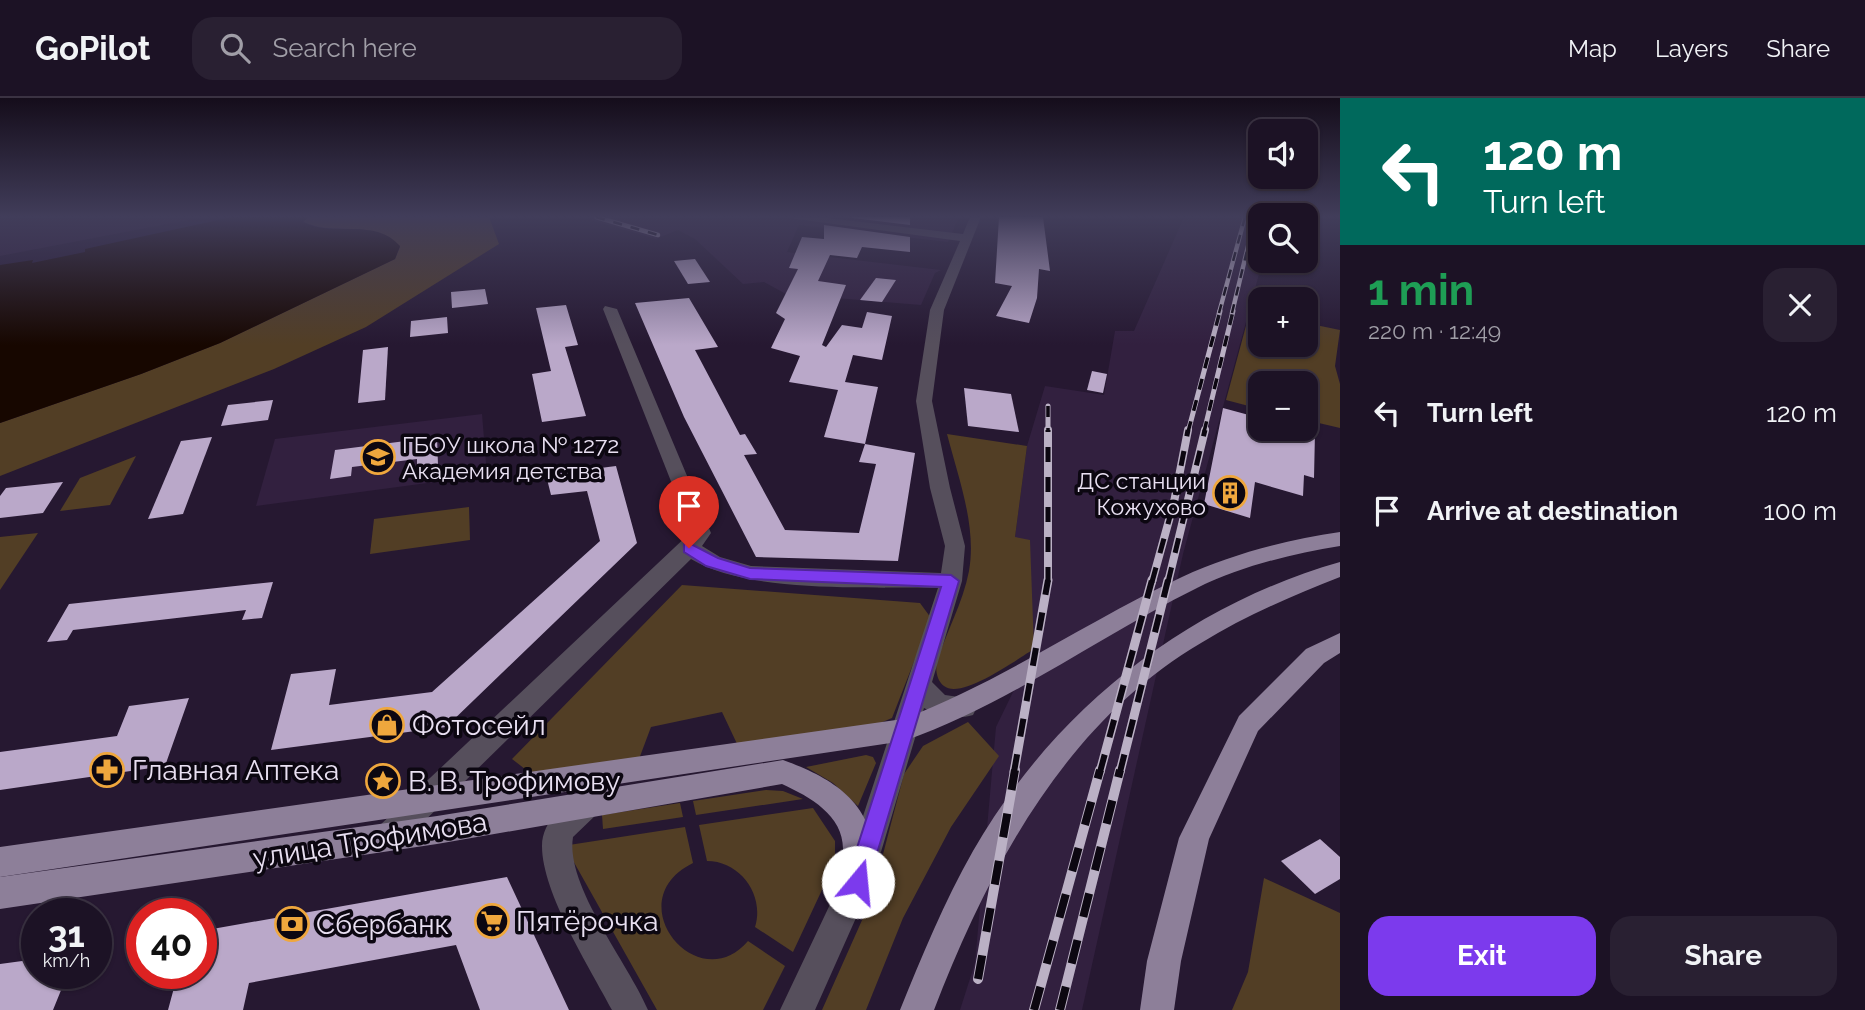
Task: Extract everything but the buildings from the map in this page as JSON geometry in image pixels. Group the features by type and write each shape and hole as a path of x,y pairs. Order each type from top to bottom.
{"main road":[{"path":"0,862 904,730 964,708 1189,583 1226,567 1283,549 1340,539"},
{"path":"918,1007 958,911 1003,826 1048,763 1099,706 1172,646 1258,599 1340,569"},
{"path":"1157,1010 1164,961 1194,838 1248,724 1315,656 1340,642"},
{"name":"улица Трофимова","path":"0,893 388,837 783,772 812,783 839,804 856,836 858,882"}],"street":[{"path":"797,1010 858,882 951,581 955,546 924,401 937,310 958,260"},
{"path":"388,837 689,548 701,533 610,309"},
{"path":"689,548 712,562 750,573 951,581"},
{"path":"919,681 932,703 964,708"},
{"path":"588,804 566,820 556,845 566,884 631,1010"}],"shaded area":[{"path":"33,260 32,263 49,260 394,260 220,343 141,374 0,423 0,265"},
{"path":"394,260 474,260 366,327 274,369 0,476 0,423 141,374 220,343"},
{"path":"717,260 852,260 941,270 935,273 921,305 786,294 764,282 743,284"},
{"path":"1165,260 1248,260 1248,273 1259,273 1255,287 1248,287 1248,315 1183,554 1082,1010 960,1010 975,963 996,727 1034,649 1015,537 1027,446 1045,386 1104,395 1115,331 1134,331"},
{"path":"1248,318 1248,357 1318,357 1318,325 1340,330 1335,366 1340,384 1340,428 1318,423 1318,371 1248,371 1248,406 1226,400"},
{"name":"ГБОУ школа № 1272 Академия детства","path":"482,414 487,475 256,506 275,439"},
{"path":"947,434 1027,446 1015,537 1030,540 1034,649 976,683 952,689 940,681 936,665 959,606 971,554 965,502"},
{"path":"136,456 110,505 60,511 80,478"},
{"path":"469,507 470,540 370,554 374,519"},
{"path":"38,533 0,590 0,537"},
{"path":"682,585 920,603 931,618 892,718 880,723 739,748 722,712 651,727 639,759 534,776 512,759"},
{"path":"968,722 999,756 951,827 903,918 866,1010 822,1010 871,900 904,774 923,746"},
{"path":"866,755 873,757 876,763 858,806 833,783 806,767"},
{"path":"766,790 783,791 803,799 696,815 693,801"},
{"path":"680,803 683,817 603,829 602,815"},
{"path":"813,808 835,841 835,862 793,952 755,927 757,915 753,892 739,873 730,867 707,861 699,825"},
{"path":"685,827 693,863 671,880 662,900 663,920 673,938 688,952 707,959 728,956 748,941 785,966 763,1010 657,1010 571,857 569,845"},
{"path":"1264,878 1340,913 1340,1010 1232,1010 1248,972"}],"railway":[{"path":"1219,313 1233,260"},
{"path":"1232,313 1245,260"},
{"path":"1188,432 1220,311"},
{"path":"1204,432 1233,311"},
{"path":"1048,406 1048,580"},
{"path":"1152,582 1174,502 1188,430"},
{"path":"1168,582 1205,430"},
{"path":"1014,772 1048,580"},
{"path":"1100,772 1152,580"},
{"path":"1120,772 1168,580"},
{"path":"978,979 1015,770"},
{"path":"1034,1010 1100,770"},
{"path":"1060,1010 1120,770"}],"place":[{"name":"ГБОУ школа № 1272 Академия детства","path":"378,457"},
{"name":"ДС станции Кожухово","path":"1230,493"},
{"name":"Фотосейл","path":"387,725"},
{"name":"Главная Аптека","path":"107,770"},
{"name":"В. В. Трофимову","path":"383,781"},
{"name":"Пятёрочка","path":"492,921"},
{"name":"Сбербанк","path":"292,924"}],"route":[{"path":"689,548 712,562 750,573 951,581 858,882"}]}
